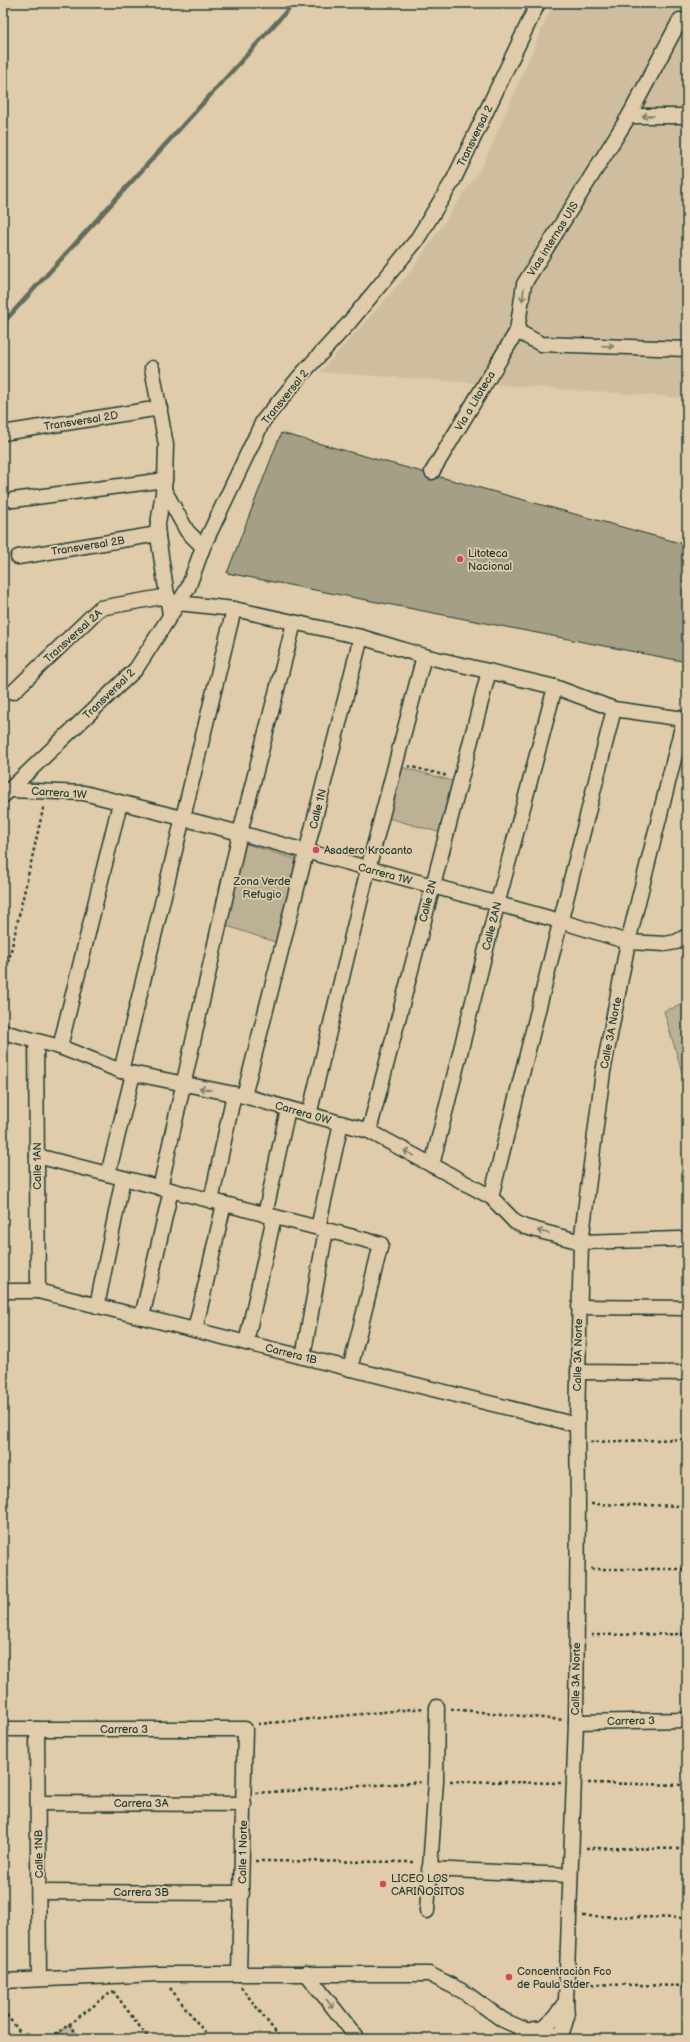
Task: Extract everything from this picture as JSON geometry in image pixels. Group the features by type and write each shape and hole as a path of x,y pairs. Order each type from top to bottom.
{"street":[{"name":"Transversal 2","path":"6,793 136,669 172,605 188,588 203,547 263,421 301,375 348,324 416,241 450,185 502,82 538,3"},
{"name":"Vias internas UIS","path":"517,330 524,284 629,116 680,20"},
{"path":"629,116 687,116"},
{"path":"517,330 541,344 687,349"},
{"name":"Via a Litoteca","path":"432,472 517,330"},
{"path":"152,368 166,445 164,484 158,534 172,605"},
{"name":"Transversal 2D","path":"3,433 160,408"},
{"path":"164,484 187,531 203,547"},
{"path":"13,500 164,484"},
{"name":"Transversal 2B","path":"18,557 158,534"},
{"name":"Transversal 2A","path":"13,692 100,608 172,605 234,609 361,637 424,656 555,688 614,709 684,719"},
{"path":"108,1174 127,1072 183,819 234,609"},
{"path":"142,1317 166,1189 183,1085 240,833 294,623"},
{"name":"Calle 1N","path":"195,1330 217,1202 239,1095 307,853 361,637"},
{"path":"309,1115 368,869 424,656"},
{"name":"Calle 2N","path":"369,1131 489,671"},
{"name":"Calle 2AN","path":"432,1166 497,905 555,688"},
{"path":"491,1197 614,709"},
{"name":"Calle 3A Norte","path":"560,2039 567,2017 566,2001 576,1722 578,1504 577,1425 581,1242 603,1072 628,942 684,719"},
{"name":"Carrera 1W","path":"6,793 84,793 240,833 307,853 560,921 628,942 665,944 676,942 687,936"},
{"path":"60,1047 120,803"},
{"name":"Carrera 0W","path":"3,1032 60,1047 127,1072 183,1085 239,1095 369,1131 491,1197 515,1222 525,1228 581,1242 679,1239"},
{"name":"Calle 1AN","path":"36,1041 38,1291"},
{"path":"246,1343 288,1109"},
{"path":"303,1357 322,1229 341,1124"},
{"path":"37,1156 380,1244 350,1368"},
{"path":"98,1306 123,1178"},
{"name":"Carrera 1B","path":"3,1291 38,1291 577,1425"},
{"path":"579,1307 687,1308"},
{"path":"578,1372 687,1373"},
{"path":"427,1911 436,1781 437,1707"},
{"name":"Carrera 3","path":"576,1722 687,1720"},
{"name":"Carrera 3","path":"3,1729 245,1729"},
{"name":"Calle 1NB","path":"37,1729 40,1892 39,1979"},
{"name":"Calle 1 Norte","path":"235,1974 242,1893 245,1729"},
{"name":"Carrera 3A","path":"38,1803 244,1799"},
{"path":"430,1866 570,1875"},
{"name":"Carrera 3B","path":"40,1892 242,1893"},
{"path":"306,1973 358,2039"},
{"path":"3,1981 158,1974 429,1974 464,1992 523,2035 542,2029 555,2017 566,2001"},
{"path":"503,2020 511,2039"},
{"path":"542,2029 549,2030 560,2039"}],"path":[{"path":"396,762 460,780"},
{"path":"3,986 47,792"},
{"path":"578,1443 687,1439"},
{"path":"578,1504 687,1506"},
{"path":"577,1570 687,1569"},
{"path":"577,1635 687,1634"},
{"path":"245,1729 253,1725 437,1707 576,1722"},
{"path":"244,1799 436,1781 687,1785"},
{"path":"571,1848 687,1849"},
{"path":"243,1861 430,1866"},
{"path":"569,1916 687,1918"},
{"path":"158,1974 210,2039"},
{"path":"235,1974 281,2039"},
{"path":"101,1976 149,2039"},
{"path":"567,1984 687,1986"},
{"path":"50,2039 113,1991"},
{"path":"3,2010 24,2038 20,2039"},
{"path":"69,2024 81,2039"}],"shaded area":[{"path":"613,3 687,3 687,398 320,372 412,270 484,163 552,6"}],"green space":[{"path":"401,767 456,782 442,833 388,818"},
{"name":"Zona Verde Refugio","path":"240,842 302,861 281,944 221,924"},
{"path":"687,1003 687,1089 664,1011"},
{"path":"69,2024 81,2039 62,2039 58,2034"}],"building":[{"name":"Litoteca Nacional","path":"281,433 687,545 687,662 227,573"}],"waterway":[{"path":"3,323 294,3"}],"place":[{"name":"Litoteca Nacional","path":"460,559"},
{"name":"Asadero Krocanto","path":"316,850"},
{"name":"LICEO LOS CARIÑOSITOS","path":"383,1884"},
{"name":"Concentración Fco de Paula Stder","path":"509,1977"}]}
